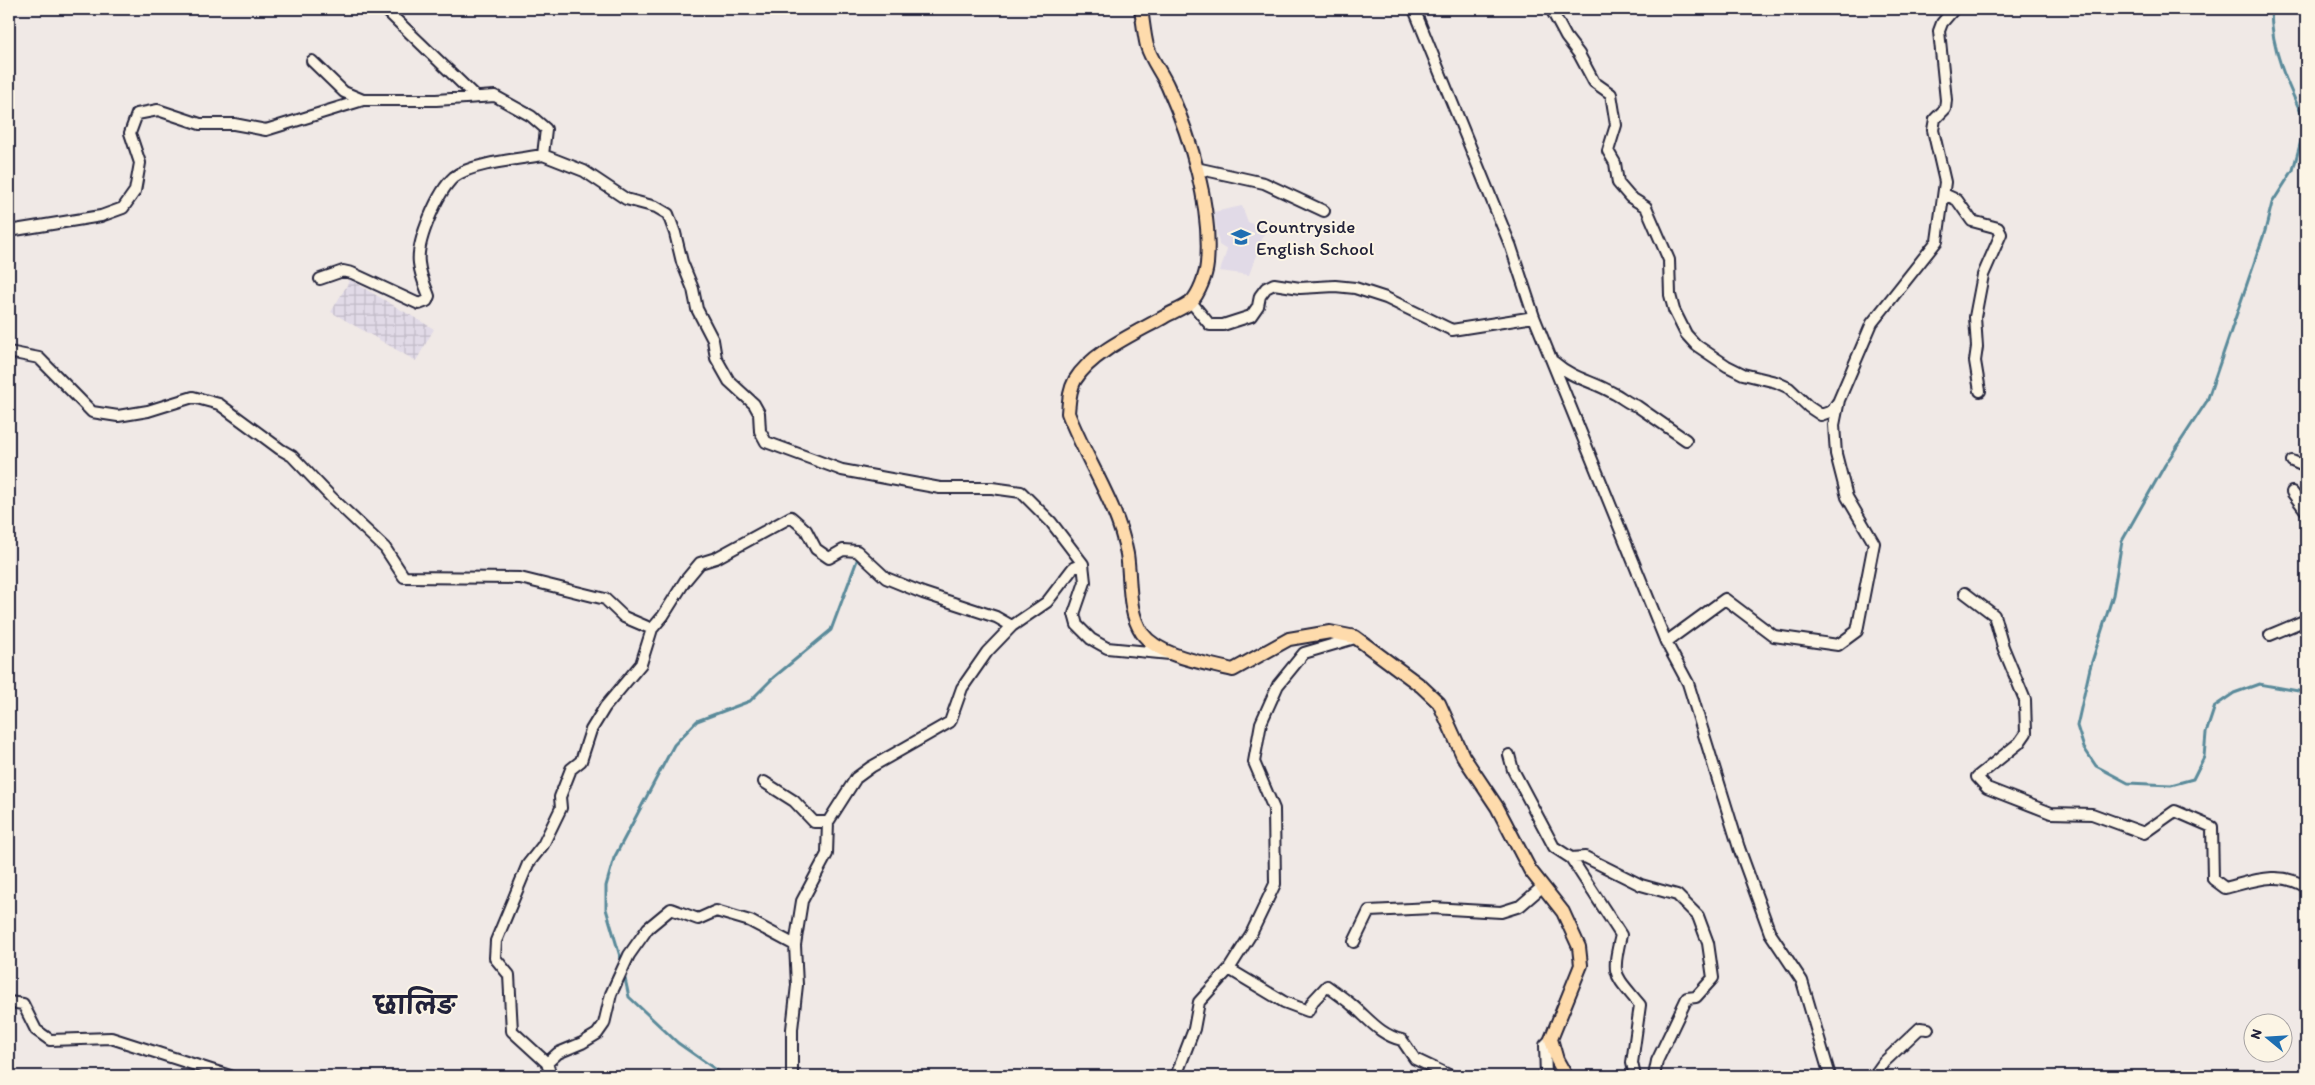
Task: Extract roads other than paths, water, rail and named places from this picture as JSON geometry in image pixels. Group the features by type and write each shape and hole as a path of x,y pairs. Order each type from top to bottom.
{"main road":[{"path":"1141,9 1148,48 1171,93 1184,126 1196,168 1206,217 1208,237 1207,266 1200,287 1191,302 1122,340 1090,363 1075,380 1069,395 1068,414 1123,535 1131,598 1141,632 1150,641 1174,654 1233,670 1289,640 1305,635 1330,632 1355,637 1421,686 1439,703 1463,756 1497,807 1530,870 1563,912 1579,947 1581,965 1551,1039 1557,1060 1566,1076"}],"street":[{"path":"385,9 475,96"},
{"path":"1414,9 1428,47 1512,247 1534,317 1551,360 1666,642 1688,682 1739,848 1770,933 1802,981 1830,1076"},
{"path":"1551,9 1566,37 1580,54 1594,82 1611,94 1616,125 1608,151 1615,163 1618,183 1630,197 1646,207 1669,260 1670,295 1674,310 1686,334 1696,345 1727,366 1743,374 1776,382 1789,388 1809,408 1821,415 1832,411 1839,400 1872,323 1937,241 1945,182 1933,130 1935,119 1945,109 1946,100 1939,30 1944,14 1954,9"},
{"path":"312,61 344,92 363,100"},
{"path":"9,228 15,230 100,216 122,208 135,192 140,163 130,133 137,114 158,110 200,124 234,124 266,130 363,100 436,100 495,96 531,116 546,130 543,155"},
{"path":"320,279 344,272 352,273 419,304 427,301 429,296 418,264 419,249 432,213 445,188 455,176 483,165 543,155 584,172 626,199 656,207 668,214 682,262 693,289 697,310 713,340 716,358 729,381 754,404 759,413 760,431 766,442 842,470 940,488 992,488 1021,492 1052,522 1083,564 1085,582 1074,614 1077,625 1091,639 1107,648 1174,654"},
{"path":"1196,168 1264,183 1324,211"},
{"path":"1944,194 1957,200 1972,221 1998,228 2001,234 1983,275 1975,317 1977,347 1975,361 1980,391"},
{"path":"1191,302 1210,325 1223,324 1251,316 1258,306 1260,296 1266,288 1274,284 1300,288 1335,286 1355,288 1386,298 1452,330 1534,317"},
{"path":"9,352 39,358 92,412 118,416 148,411 193,397 219,404 292,456 332,498 385,548 404,577 520,578 605,599 624,617 652,629"},
{"path":"1551,360 1581,380 1603,388 1637,406 1686,440"},
{"path":"1666,642 1725,599 1774,636 1838,645 1857,631 1874,543 1847,497 1836,454 1834,425 1839,400"},
{"path":"2292,461 2306,467"},
{"path":"2292,492 2306,512"},
{"path":"551,1076 547,1063 512,1031 510,975 495,958 496,941 528,864 543,845 561,808 560,797 571,769 581,760 591,730 605,707 641,664 652,629 663,616 684,581 700,562 716,558 791,517 806,530 816,549 829,558 843,550 856,551 886,578 922,593 996,617 1012,626"},
{"path":"792,1076 792,1029 797,985 794,945 802,901 827,854 828,822 856,778 871,767 950,722 962,688 987,652 1012,626 1047,602 1073,568 1083,564"},
{"path":"1966,593 1994,615 2003,647 2025,700 2026,734 2019,743 1977,776 1987,788 2050,813 2092,814 2144,833 2175,812 2212,827 2213,879 2225,888 2273,876 2296,880 2306,887"},
{"path":"2270,636 2306,620"},
{"path":"1176,1076 1194,1029 1199,1002 1229,970 1251,934 1275,884 1274,809 1254,762 1262,723 1278,685 1304,653 1355,637"},
{"path":"1509,755 1513,770 1554,846 1571,858 1621,935 1614,963 1616,975 1640,1005 1632,1063 1635,1076"},
{"path":"764,782 794,801 814,822 828,822"},
{"path":"1571,858 1586,857 1641,885 1677,895 1698,916 1708,944 1713,978 1696,998 1687,998 1657,1061 1654,1076"},
{"path":"1354,942 1368,911 1432,908 1501,912 1520,906 1542,887"},
{"path":"547,1063 558,1053 582,1043 597,1034 604,1024 611,994 629,955 648,928 671,909 698,919 716,911 750,921 794,945"},
{"path":"1229,970 1284,1002 1308,1011 1313,1001 1327,986 1352,1005 1380,1031 1390,1037 1402,1040 1415,1058 1451,1076"},
{"path":"9,1002 23,1004 36,1030 50,1040 112,1038 230,1076"},
{"path":"1874,1076 1884,1062 1920,1028 1928,1029"},
{"path":"1546,1076 1545,1045 1551,1039"}],"waterway":[{"path":"2271,9 2277,54 2287,82 2306,123 2293,170 2272,203 2265,231 2207,401 2165,465 2122,541 2113,595 2090,668 2077,726 2084,748 2096,766 2128,783 2171,785 2193,779 2204,757 2206,733 2215,706 2234,693 2259,684 2304,692 2306,696"},
{"path":"622,963 606,909 606,886 614,858 674,745 697,721 750,701 773,678 831,630 859,555"},
{"path":"624,974 629,997 678,1043 725,1076"}],"place":[{"name":"Countryside English School","path":"1241,237"}],"district":[{"name":"छालिङ","path":"415,1006"}]}
